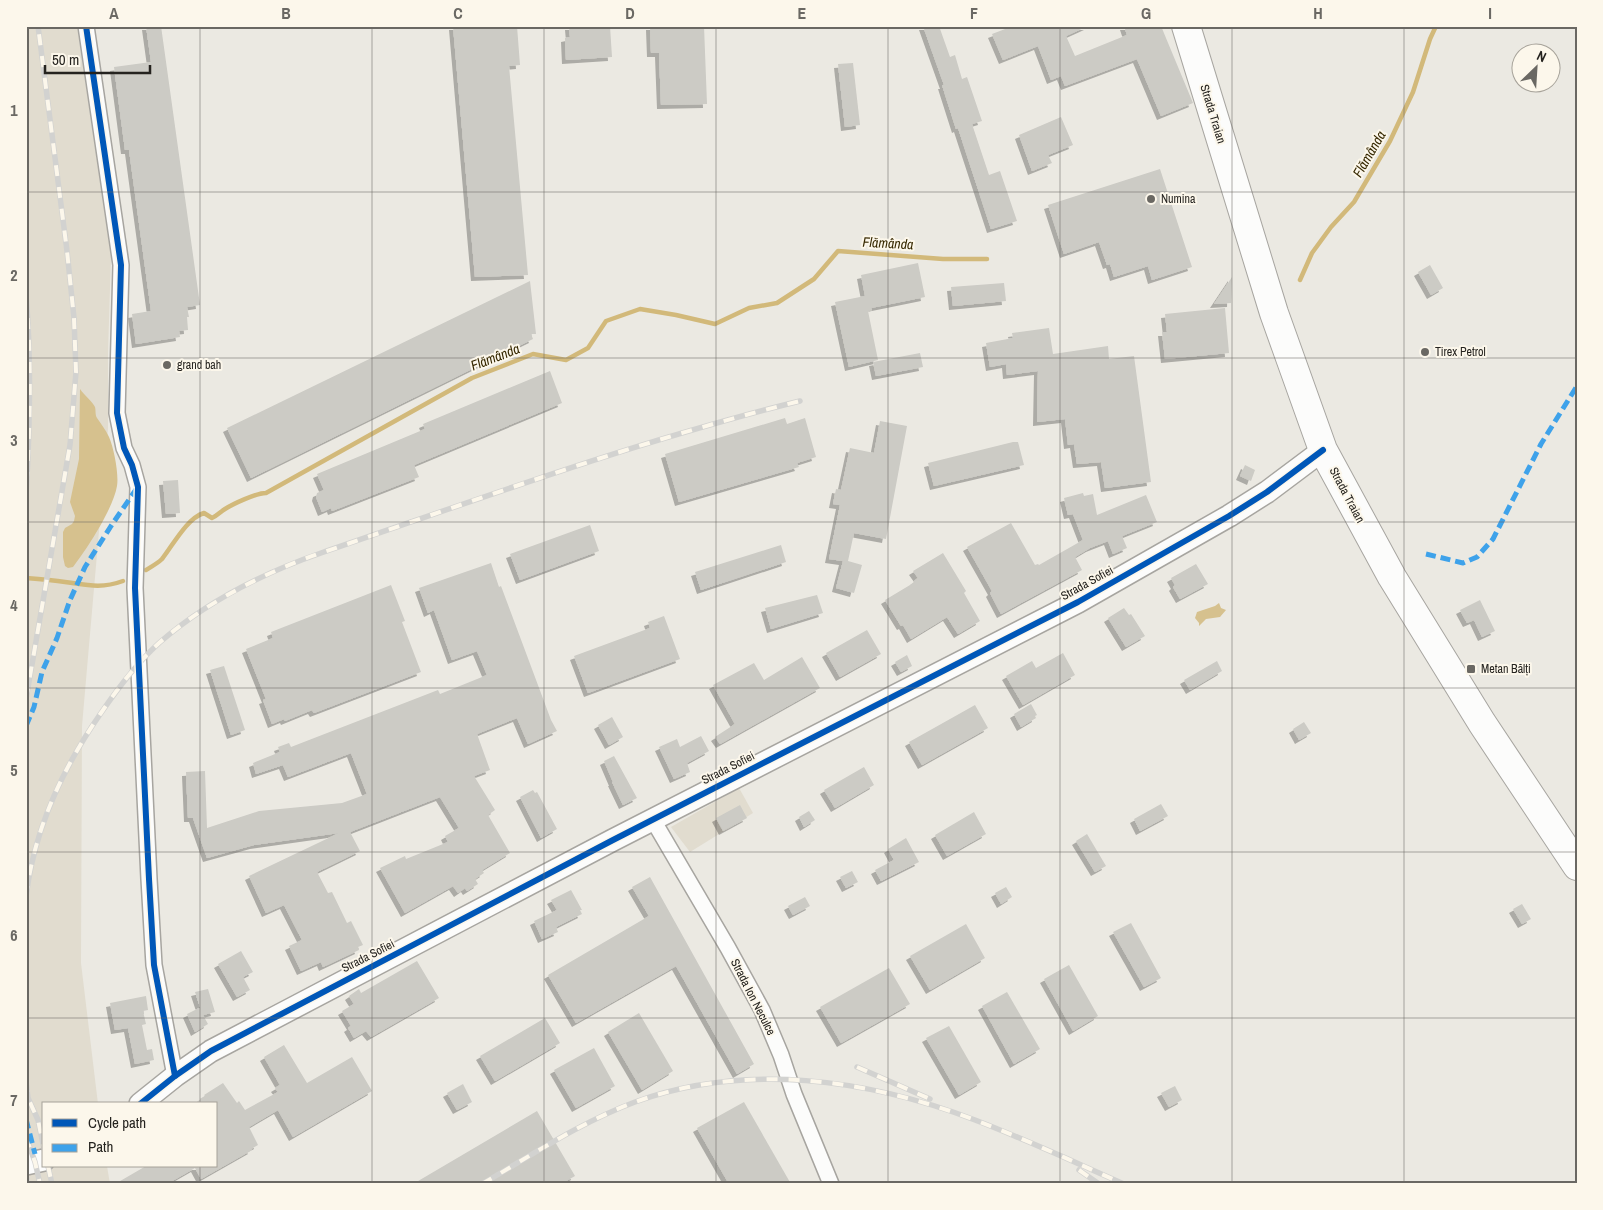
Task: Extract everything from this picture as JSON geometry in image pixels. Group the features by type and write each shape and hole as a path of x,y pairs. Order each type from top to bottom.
{"highway":[{"name":"Strada Trаian","path":"1186,26 1274,314 1324,450 1392,577 1482,723 1577,866"}],"street":[{"path":"86,26 121,265 117,413 124,448 132,465 138,486 135,588 154,965 175,1076"},
{"name":"Strada Sofiei","path":"142,1102 211,1051 653,820 1078,602 1268,492 1324,450"},
{"name":"Strada Ion Neculce","path":"653,820 762,1010 794,1094 832,1184"},
{"path":"26,1164 42,1160"}],"shaded area":[{"path":"26,26 77,26 111,257 108,428 82,726 81,963 98,1102 42,1102 42,1168 107,1168 110,1184 26,1184"},
{"path":"80,389 94,405 96,417 109,437 116,462 117,486 115,495 99,528 73,567 68,568 65,566 63,557 63,532 65,528 72,524 75,516 70,502 79,459"},
{"path":"1219,603 1221,608 1226,610 1220,617 1206,619 1199,626 1195,618 1197,612"},
{"path":"739,788 753,813 690,852 671,827"}],"building":[{"path":"146,26 161,26 200,305 187,307 189,317 187,317 188,330 179,331 180,337 136,344 132,314 151,311 129,150 125,150 114,67 151,62"},
{"path":"453,26 517,26 520,65 509,66 528,275 475,277"},
{"path":"569,26 610,26 612,57 566,60 565,38 570,37"},
{"path":"650,26 704,26 707,104 661,105 659,53 651,53"},
{"path":"923,26 939,26 950,57 955,55 962,79 967,77 982,121 972,124 989,175 1000,171 1017,221 991,229"},
{"path":"1013,26 1088,26 1066,36 1075,56 1127,35 1124,26 1161,26 1193,103 1161,116 1137,59 1065,86 1061,76 1051,80 1038,46 1003,60 992,34"},
{"path":"853,63 860,125 845,127 838,64"},
{"path":"1061,117 1073,145 1048,155 1052,163 1032,171 1019,135"},
{"path":"1160,169 1192,267 1152,280 1148,266 1114,277 1110,264 1107,265 1099,242 1064,254 1048,205"},
{"path":"918,263 925,297 871,308 872,310 868,311 878,360 849,367 835,302 865,296 861,275"},
{"path":"1430,265 1443,288 1431,295 1418,272"},
{"path":"1232,277 1231,303 1214,304"},
{"path":"530,281 536,334 531,334 533,339 251,478 227,428"},
{"path":"1004,283 1006,301 953,306 951,287"},
{"path":"1225,308 1229,353 1165,359 1162,332 1167,332 1165,314"},
{"path":"1049,328 1053,354 1108,346 1109,359 1134,356 1151,482 1105,488 1101,462 1077,464 1074,444 1068,445 1065,419 1037,422 1038,371 1007,375 1006,364 990,367 986,343 1013,338 1012,333"},
{"path":"920,353 923,367 876,376 873,362"},
{"path":"550,371 562,403 414,465 419,477 332,511 331,508 322,512 316,497 317,493 324,490 317,474 425,429 423,424"},
{"path":"785,418 787,424 805,418 816,457 797,463 799,467 679,502 665,454"},
{"path":"880,421 907,426 886,539 854,533 848,561 862,565 854,593 836,588 843,561 829,559 840,505 833,504 836,489 841,490 850,448 874,453"},
{"path":"1018,442 1024,465 934,486 928,463"},
{"path":"1245,465 1255,470 1251,481 1240,476"},
{"path":"178,480 180,513 166,514 163,481"},
{"path":"1083,493 1084,496 1093,494 1097,515 1146,495 1157,522 1122,536 1127,548 1113,554 1108,541 1090,548 1075,557 1082,570 1001,614 990,593 992,591 967,547 1011,523 1035,565 1039,565 1083,540 1073,514 1068,515 1064,498"},
{"path":"590,525 599,551 520,580 510,554"},
{"path":"781,545 786,562 701,590 695,572"},
{"path":"943,553 966,591 964,593 980,621 958,634 947,617 911,639 885,600 915,582 918,578 913,571"},
{"path":"491,563 551,720 557,731 528,744 517,718 477,734 490,770 474,776 495,810 488,815 510,853 482,870 484,873 475,879 478,884 467,891 465,888 458,893 453,886 405,913 380,868 405,856 406,859 448,842 445,836 459,828 440,797 350,832 360,851 317,872 328,893 332,892 347,923 351,921 363,945 358,947 359,950 323,967 321,962 301,971 289,946 302,940 284,905 266,913 249,876 339,833 254,845 207,858 193,818 188,818 186,772 205,771 207,828 259,811 342,803 367,794 351,753 288,777 283,765 256,774 253,763 280,752 278,747 289,743 291,747 438,690 440,694 487,675 477,651 452,660 434,610 428,613 419,588"},
{"path":"1196,564 1208,584 1180,599 1173,587 1175,585 1171,578"},
{"path":"391,585 405,621 402,622 421,672 314,713 312,710 272,724 263,700 266,699 246,649 273,638 271,632"},
{"path":"817,595 823,613 771,629 765,608"},
{"path":"1480,600 1495,631 1482,637 1474,620 1467,623 1460,610"},
{"path":"1124,608 1129,615 1131,614 1145,636 1126,647 1108,618"},
{"path":"664,616 680,659 588,693 574,656 650,628 648,622"},
{"path":"867,630 881,654 840,677 826,653"},
{"path":"1063,653 1075,675 1023,705 1006,676 1032,661 1036,668"},
{"path":"907,655 912,666 901,672 895,662"},
{"path":"802,657 820,688 720,744 715,737 735,724 713,685 754,663 764,680"},
{"path":"1217,661 1222,671 1190,690 1184,680"},
{"path":"224,666 245,730 231,735 210,670"},
{"path":"1031,704 1037,715 1035,716 1036,718 1021,727 1014,714"},
{"path":"975,705 988,728 922,765 909,742"},
{"path":"612,717 623,737 609,745 598,725"},
{"path":"1304,722 1311,733 1299,740 1293,729"},
{"path":"701,736 709,751 687,763 690,772 674,779 659,747 677,739 680,747"},
{"path":"614,756 637,798 623,805 604,761"},
{"path":"864,767 874,785 835,808 824,790"},
{"path":"533,790 535,793 537,792 557,829 541,838 520,797"},
{"path":"1161,804 1168,816 1140,831 1134,819"},
{"path":"740,805 747,818 723,831 716,818"},
{"path":"809,811 815,820 804,827 799,817"},
{"path":"974,812 986,834 947,856 935,835"},
{"path":"1087,834 1106,866 1095,872 1076,841"},
{"path":"906,838 919,862 881,881 875,870 894,860 888,849"},
{"path":"852,871 858,882 846,888 840,877"},
{"path":"650,877 754,1064 737,1074 676,966 576,1023 548,975 649,916 632,887"},
{"path":"1006,887 1012,897 1001,904 995,893"},
{"path":"571,890 582,910 580,910 582,914 556,927 558,932 542,939 534,921 557,910 551,900"},
{"path":"805,897 810,906 793,915 788,906"},
{"path":"1522,904 1531,919 1522,924 1513,909"},
{"path":"1131,923 1161,978 1144,987 1113,932"},
{"path":"966,924 985,958 930,990 910,956"},
{"path":"241,951 253,972 243,977 250,990 237,997 218,964"},
{"path":"417,961 439,998 371,1037 366,1031 354,1038 348,1028 351,1026 342,1011 354,1004 349,996 359,989 361,993"},
{"path":"1069,965 1098,1016 1073,1031 1044,979"},
{"path":"889,968 910,1004 841,1043 820,1007"},
{"path":"208,989 215,1012 203,1015 208,1024 195,1032 187,1014 199,1008 201,1010 195,992"},
{"path":"1007,992 1040,1049 1014,1064 982,1006"},
{"path":"146,996 148,1010 143,1011 146,1024 142,1025 147,1050 152,1049 154,1060 135,1064 128,1028 115,1030 110,1003"},
{"path":"639,1013 673,1071 642,1090 608,1032"},
{"path":"545,1018 560,1043 495,1081 480,1056"},
{"path":"949,1026 981,1082 959,1095 926,1038"},
{"path":"284,1045 307,1083 352,1057 372,1091 293,1137 278,1110 249,1127 258,1145 201,1179 195,1168 218,1168 218,1102 197,1102 223,1083 237,1103 239,1101 245,1110 278,1092 275,1088 280,1085 264,1057"},
{"path":"594,1048 615,1086 576,1108 554,1070"},
{"path":"463,1084 472,1102 457,1110 447,1093"},
{"path":"1175,1086 1182,1100 1169,1107 1161,1093"},
{"path":"744,1102 791,1184 729,1184 697,1128"},
{"path":"537,1111 575,1176 561,1184 413,1184"},
{"path":"143,1168 195,1168 167,1184 115,1184"}],"waterway":[{"name":"Flămânda","path":"1300,280 1312,253 1331,227 1354,202 1390,141 1413,92 1436,26"},
{"name":"Flămânda","path":"146,570 162,559 186,526 198,516 204,513 212,518 239,502 266,493 472,378 533,354 566,360 588,348 606,321 640,309 715,324 749,308 777,303 814,279 838,251 943,259 987,259"},
{"name":"Flămânda","path":"26,578 94,586 123,581"}],"railway":[{"path":"26,699 70,445 76,372 74,318 67,251 38,26"},
{"path":"26,296 30,396 26,495"},
{"path":"26,897 30,872 43,824 62,778 87,734 121,685 151,651 177,628 215,602 256,580 299,561 440,512 618,452 800,401"},
{"path":"857,1067 930,1099"},
{"path":"482,1184 576,1129 635,1102 677,1090 719,1082 763,1079 849,1086 892,1094 934,1106 1012,1135 1124,1184"},
{"path":"26,1081 28,1098 38,1120 42,1139"},
{"path":"26,1137 40,1184"},
{"path":"48,1168 52,1184"},
{"path":"1079,1170 1099,1184"},
{"path":"26,1175 28,1184"}],"marked path":[{"path":"1426,554 1463,563 1477,557 1493,539 1541,444 1577,386"},
{"path":"26,726 34,707 42,672 85,567 137,488"},
{"path":"26,1119 35,1154"}],"cycle path":[{"path":"86,26 121,265 117,413 124,448 132,465 138,487 135,588 154,965 175,1076"},
{"path":"142,1102 211,1051 613,840 1078,602 1229,516 1267,492 1323,450"}],"place":[{"name":"Numina","path":"1151,199"},
{"name":"Tirex Petrol","path":"1425,352"},
{"name":"grand bah","path":"167,365"},
{"name":"Metan Bălți","path":"1471,669"}]}
